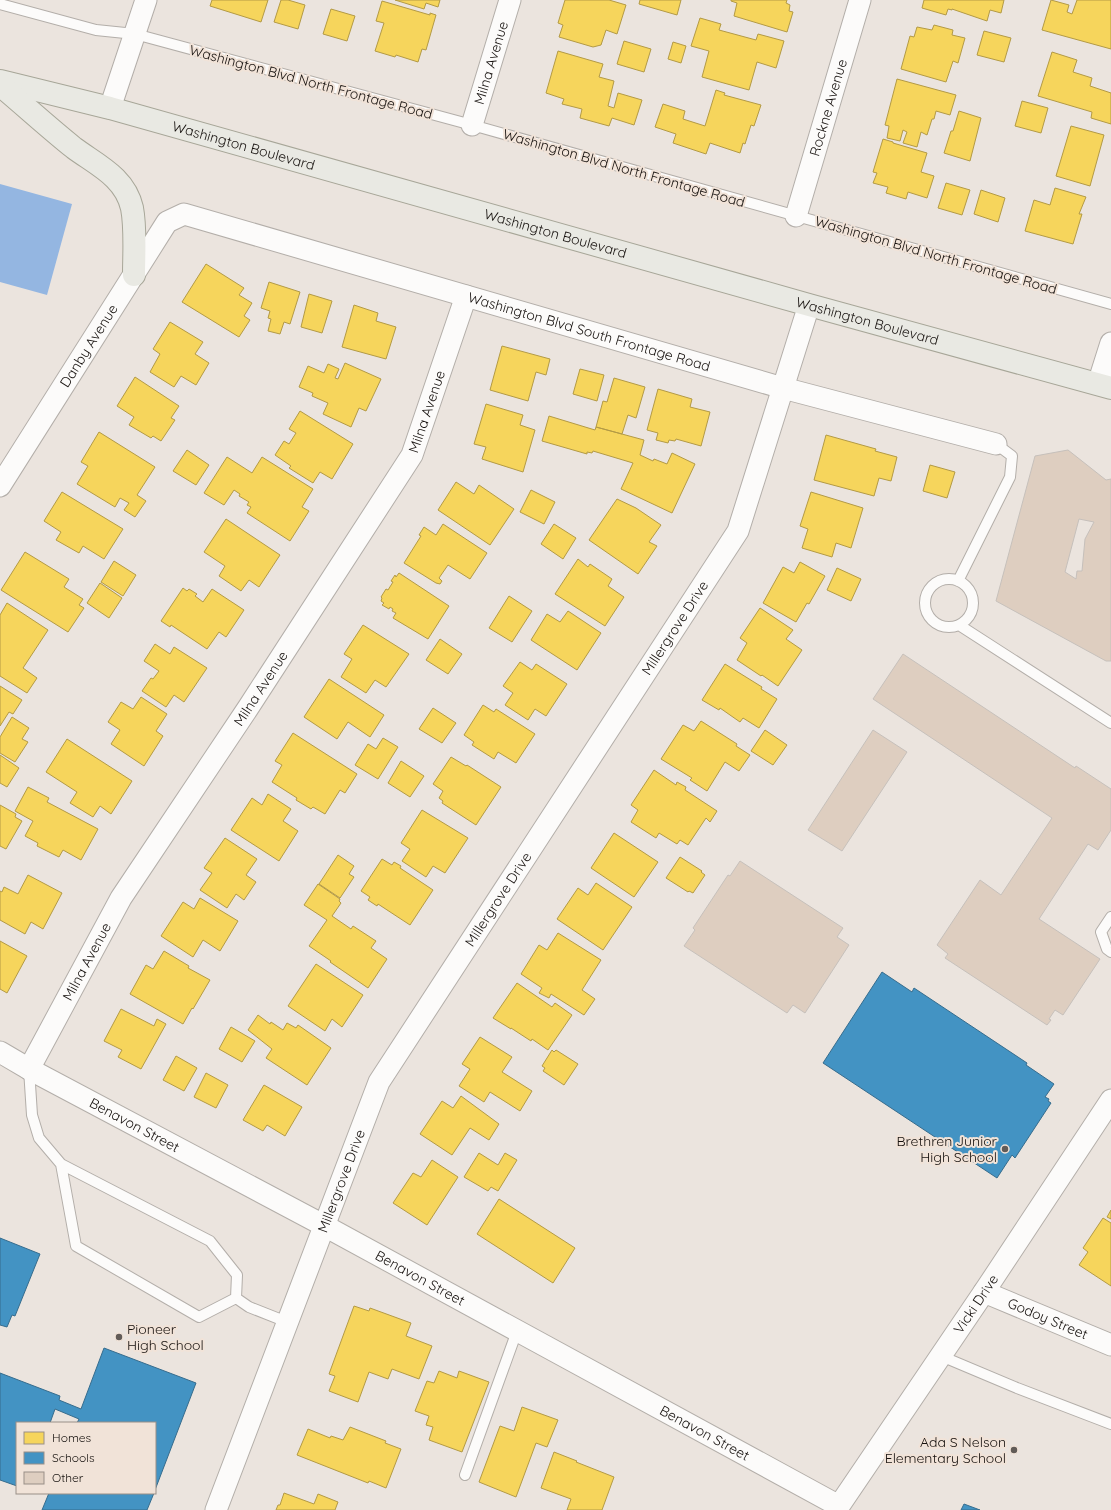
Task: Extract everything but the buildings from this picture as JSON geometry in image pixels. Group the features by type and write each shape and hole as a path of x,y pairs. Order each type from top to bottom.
{"main road":[{"name":"Washington Boulevard","path":"0,81 110,108 809,306 1105,386"},
{"path":"0,85 75,148 105,169 123,187 132,207 134,226 134,274"}],"street":[{"path":"110,108 146,0"},
{"name":"Milna Avenue","path":"472,125 510,0"},
{"name":"Rockne Avenue","path":"796,216 860,0"},
{"name":"Danby Avenue","path":"0,486 167,222 184,214"},
{"name":"Washington Blvd South Frontage Road","path":"184,214 783,388 996,444"},
{"name":"Milna Avenue","path":"29,1069 121,898 248,708 412,455 466,296"},
{"name":"Millergrove Drive","path":"216,1510 379,1082 738,531 809,306"},
{"path":"1105,386 1111,343"},
{"name":"Benavon Street","path":"0,1052 839,1506"},
{"name":"Vicki Drive","path":"839,1506 984,1292 1111,1100"},
{"name":"Godoy Street","path":"984,1292 1111,1345"}],"lane":[{"name":"Washington Blvd North Frontage Road","path":"0,4 96,30 135,34 472,125 1111,304"},
{"path":"958,581 1010,477 1012,456 996,444"},
{"path":"950,579 958,581 970,591 972,606 970,614 959,625 952,627 936,623 926,612 926,596 936,583 950,579"},
{"path":"959,625 1111,723"},
{"path":"1111,917 1101,932 1107,949 1111,952"},
{"path":"29,1069 32,1115 39,1138 60,1164 210,1241 237,1275 236,1298"},
{"path":"60,1164 76,1246 199,1317 236,1298"},
{"path":"236,1298 249,1307 287,1322"},
{"path":"466,1475 517,1331"},
{"path":"941,1356 1017,1388 1111,1424"}],"water":[{"path":"0,184 72,204 47,295 0,282"}],"place":[{"name":"Brethren Junior High School","path":"1005,1149"},
{"name":"Pioneer High School","path":"119,1337"},
{"name":"Ada S Nelson Elementary School","path":"1014,1450"}]}
